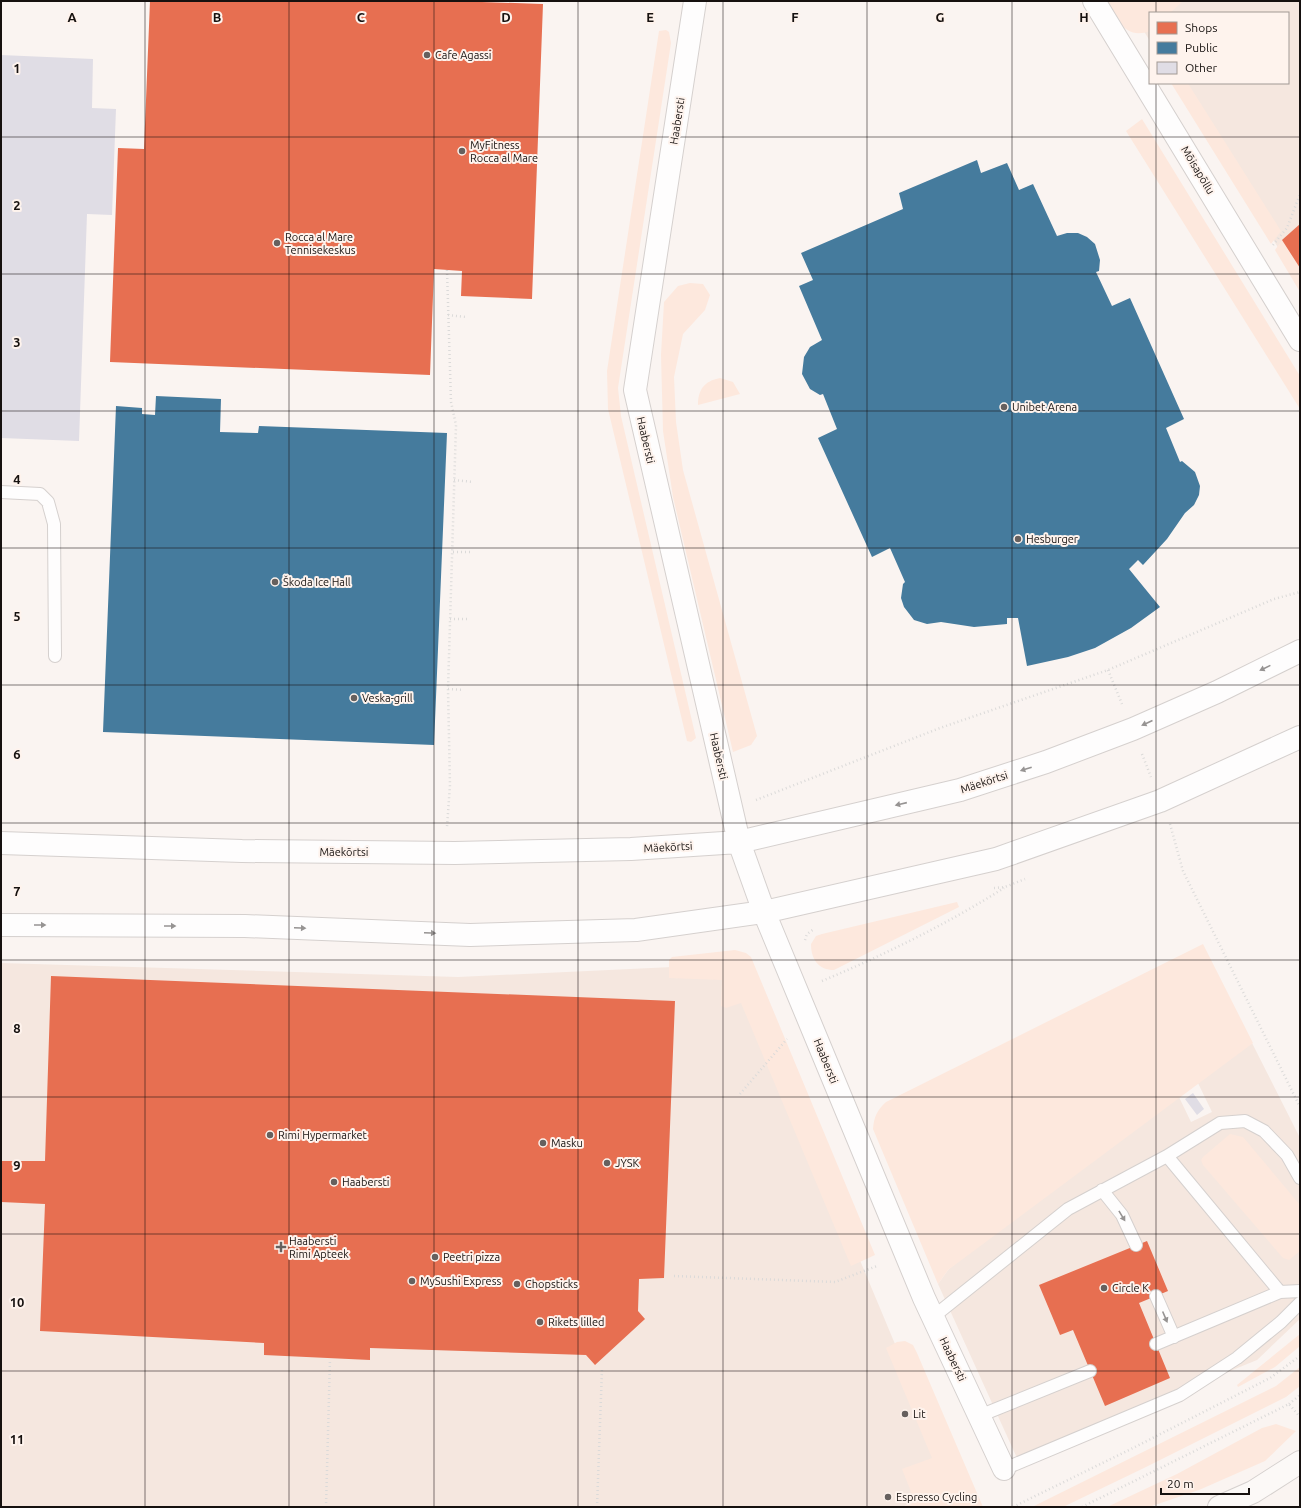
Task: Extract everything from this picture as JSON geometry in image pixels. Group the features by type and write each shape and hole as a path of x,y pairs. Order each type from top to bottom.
{"main road":[{"path":"1219,1507 1253,1492 1300,1462"}],"street":[{"name":"Haabersti","path":"695,1 635,390 739,842 764,912 933,1317 1004,1469"},
{"name":"Mõisapõllu","path":"1094,1 1300,340"},
{"name":"Mäekõrtsi","path":"1,844 242,852 455,853 631,849 739,842 960,790 1046,762 1133,729 1217,692 1300,651"},
{"path":"1,925 245,926 470,935 636,930 764,912 996,859 1160,801 1300,737"}],"lane":[{"path":"1,492 40,494 48,502 54,524 55,656"},
{"path":"933,1317 1068,1209 1167,1156 1220,1123 1244,1122 1264,1131 1287,1155 1300,1178"},
{"path":"1167,1156 1280,1292"},
{"path":"1102,1190 1122,1215 1136,1245"},
{"path":"1156,1344 1174,1338 1280,1292 1300,1291"},
{"path":"1156,1296 1174,1338"},
{"path":"1004,1469 1180,1395 1236,1358 1281,1322 1300,1303"},
{"path":"979,1416 1090,1371"}],"path":[{"path":"1268,252 1287,228 1300,194"},
{"path":"447,270 451,402 456,425 448,689 450,786 447,834"},
{"path":"448,315 466,317"},
{"path":"454,480 474,482"},
{"path":"453,552 471,552"},
{"path":"732,810 940,728 1108,670 1274,599 1300,592"},
{"path":"450,619 467,619"},
{"path":"1108,670 1133,729 1168,820 1183,871 1300,1107"},
{"path":"448,689 463,690"},
{"path":"816,984 848,970 970,909 1006,887"},
{"path":"740,1094 788,1037"},
{"path":"674,1276 835,1282 877,1266"},
{"path":"1012,1507 1135,1447 1270,1378 1300,1356"},
{"path":"326,1507 330,1358"},
{"path":"597,1507 602,1369"},
{"path":"1082,1507 1289,1404 1300,1395"},
{"path":"1289,1404 1300,1417"}],"shaded area":[{"path":"1106,1 1183,1 1171,12 1149,12 1149,31 1141,33 1134,33 1128,30 1114,15"},
{"path":"1125,1 1300,1 1300,283 1177,84 1289,84 1289,12 1149,12 1149,39"},
{"path":"666,30 669,32 671,43 618,388 621,416 696,738 691,742 687,741 608,409 607,371 659,31"},
{"path":"1172,84 1189,85 1281,231 1271,244"},
{"path":"1142,119 1300,376 1300,409 1126,131"},
{"path":"1282,240 1300,268 1300,292 1275,250"},
{"path":"690,283 703,284 710,295 705,310 683,334 674,377 676,422 683,470 757,736 751,745 733,752 673,497 663,431 661,355 664,302 678,286"},
{"path":"720,378 733,382 740,394 698,405 699,395 703,387 710,381"},
{"path":"957,902 959,907 834,970 829,970 820,966 812,955 811,944 816,936"},
{"path":"1203,944 1253,1043 948,1270 938,1284 873,1129 875,1117 880,1108 886,1102"},
{"path":"735,950 746,953 751,957 875,1255 851,1266 741,1003 726,1008 721,1006 722,980 669,978 669,960 672,957"},
{"path":"1,963 458,977 736,964 954,1485 902,1507 1,1507"},
{"path":"1251,1041 1300,1138 1300,1319 1257,1360 1017,1458 938,1284 948,1270 991,1232 1178,1095 1191,1122 1212,1112 1197,1081"},
{"path":"1230,1134 1243,1137 1300,1205 1300,1251 1289,1260 1283,1258 1203,1165 1201,1160 1203,1157"},
{"path":"1300,1334 1300,1346 1275,1367 1238,1387 1237,1385"},
{"path":"905,1341 913,1345 917,1353 983,1507 902,1507 915,1502 902,1469 932,1458 886,1348 897,1342"},
{"path":"1300,1367 1300,1386 1286,1397 1063,1507 1032,1507 1276,1386"},
{"path":"1276,1424 1296,1431 1265,1461 1199,1490 1149,1507 1107,1507 1177,1474 1262,1428"}],"building: Shops":[{"path":"150,1 454,1 543,4 532,299 461,296 462,271 434,269 430,375 110,362 118,148 144,149"},
{"path":"1300,224 1300,268 1282,240"},
{"name":"Haabersti","path":"51,976 675,1001 664,1278 639,1279 638,1311 645,1319 595,1365 586,1355 370,1348 370,1360 264,1355 264,1343 40,1331 45,1204 1,1202 1,1161 45,1161"},
{"path":"1147,1241 1168,1291 1139,1303 1170,1378 1105,1406 1073,1330 1060,1335 1039,1285"}],"building: Public":[{"name":"Unibet Arena","path":"977,160 981,173 1007,163 1019,190 1033,184 1057,236 1067,233 1078,233 1087,237 1095,244 1100,260 1099,271 1096,272 1112,306 1130,298 1184,419 1166,428 1180,462 1182,461 1195,472 1200,486 1199,495 1194,505 1185,513 1167,539 1143,565 1138,560 1129,569 1160,607 1131,628 1095,648 1068,657 1027,666 1018,618 1007,618 1007,624 974,627 941,622 927,624 914,620 904,607 901,598 903,584 905,582 890,548 872,557 818,438 837,429 823,394 820,395 810,389 802,374 804,357 810,347 822,340 799,286 813,280 801,253 903,209 899,193"},
{"name":"Škoda Ice Hall","path":"156,396 221,399 220,432 258,433 259,426 447,433 434,745 103,732 116,406 142,408 142,414 155,415"}],"building: Other":[{"path":"1,55 93,59 92,108 116,109 112,215 87,214 79,441 1,438"},
{"path":"1193,1093 1204,1109 1197,1115 1185,1099"}],"place":[{"name":"Cafe Agassi","path":"427,55"},
{"name":"MyFitness Rocca al Mare","path":"462,151"},
{"name":"Rocca al Mare Tennisekeskus","path":"277,243"},
{"name":"Unibet Arena","path":"1004,407"},
{"name":"Hesburger","path":"1018,539"},
{"name":"Škoda Ice Hall","path":"275,582"},
{"name":"Veska-grill","path":"354,698"},
{"name":"Rimi Hypermarket","path":"270,1135"},
{"name":"Masku","path":"543,1143"},
{"name":"JYSK","path":"607,1163"},
{"name":"Haabersti","path":"334,1182"},
{"name":"Haabersti Rimi Apteek","path":"281,1247"},
{"name":"Peetri pizza","path":"435,1257"},
{"name":"MySushi Express","path":"412,1281"},
{"name":"Chopsticks","path":"517,1284"},
{"name":"Circle K","path":"1104,1288"},
{"name":"Rikets lilled","path":"540,1322"},
{"name":"Lit","path":"905,1414"},
{"name":"Espresso Cycling","path":"888,1497"}]}
